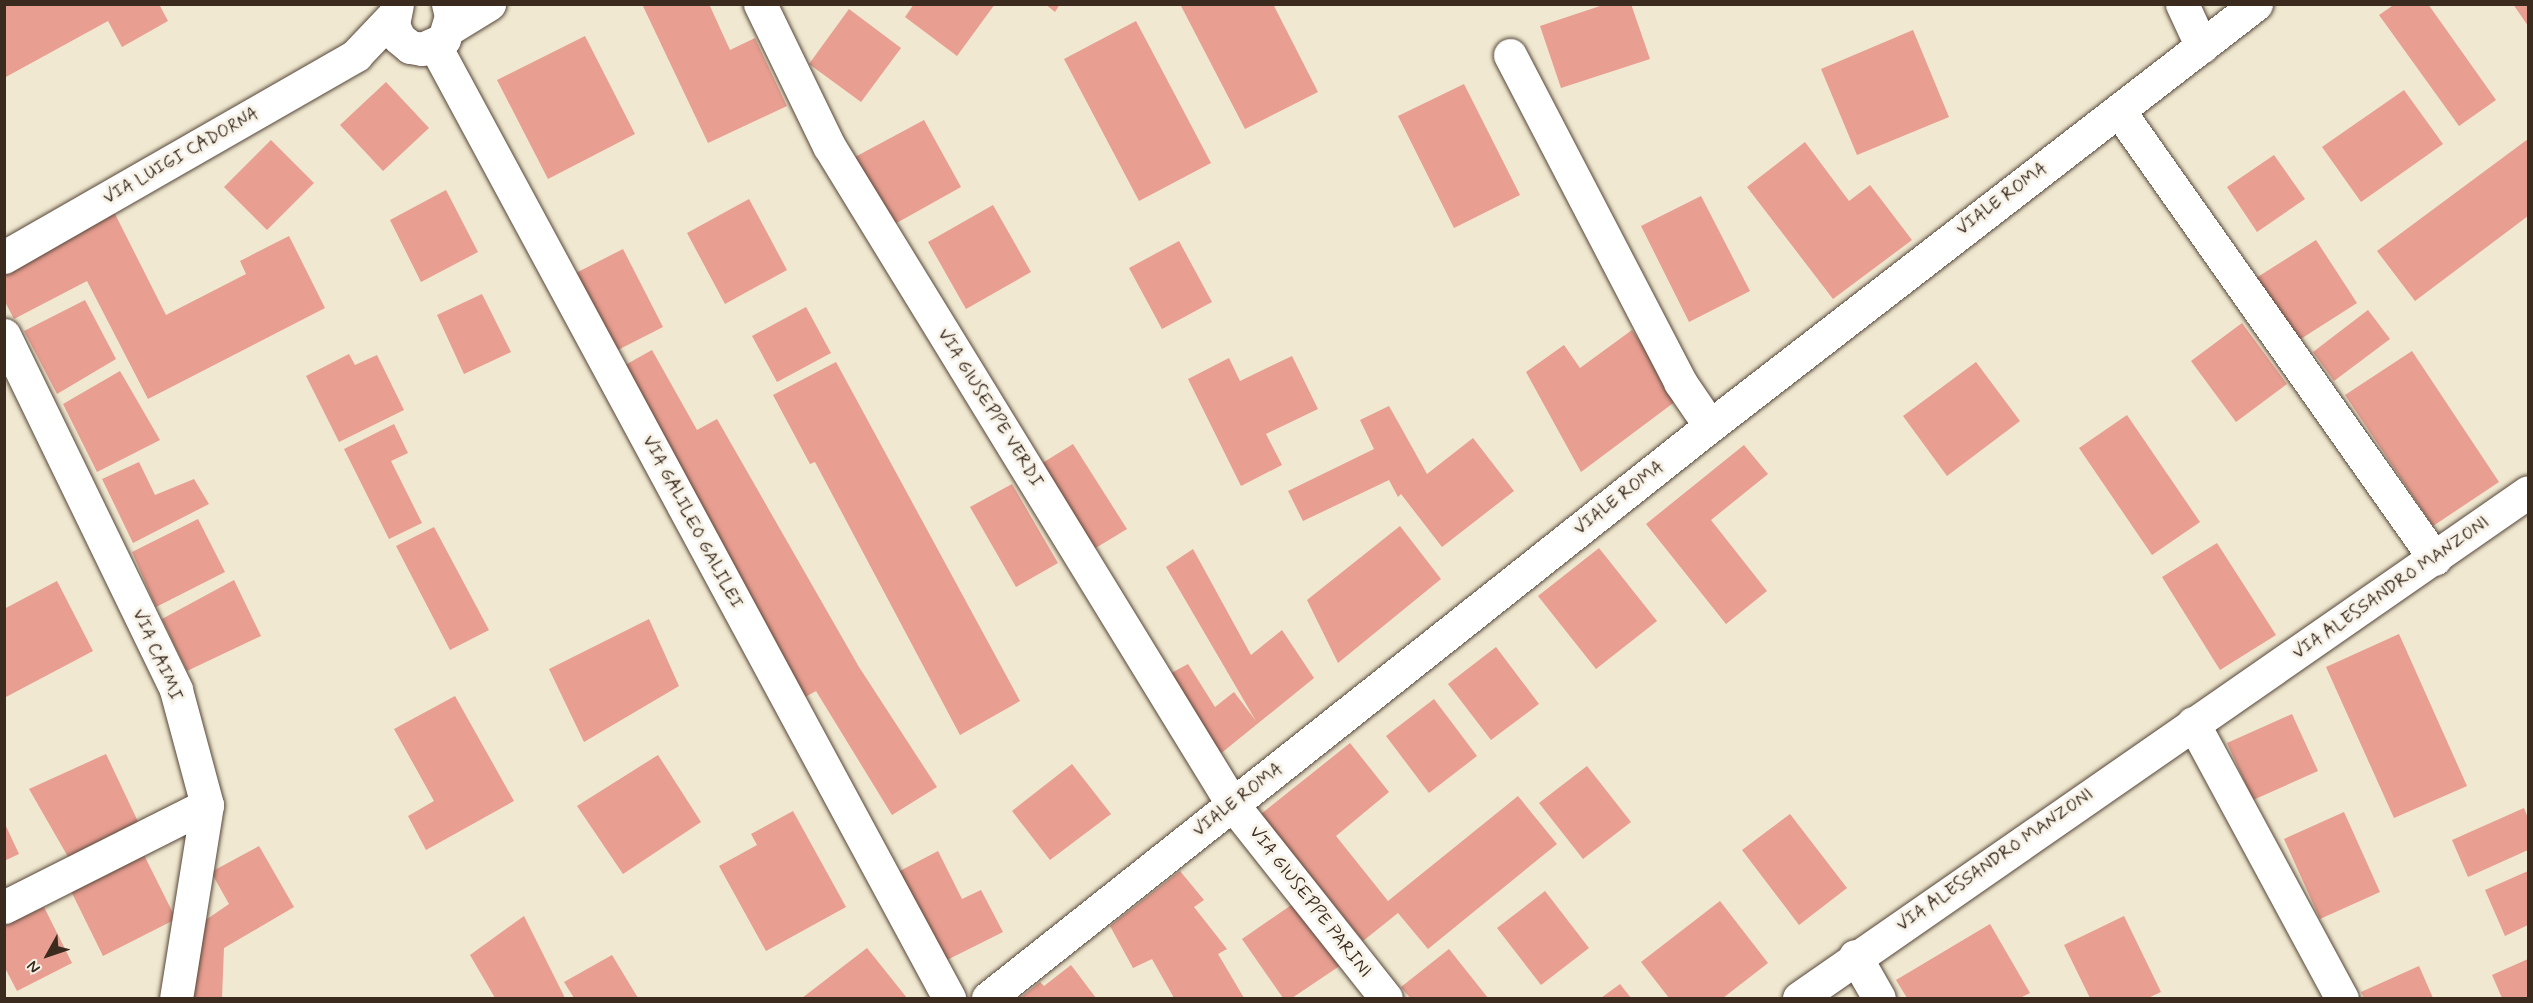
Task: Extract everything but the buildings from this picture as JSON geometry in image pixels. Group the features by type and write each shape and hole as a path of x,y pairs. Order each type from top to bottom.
{"street":[{"name":"VIA LUIGI CADORNA","path":"4,257 356,55 436,31 489,4"},
{"name":"VIA GIUSEPPE VERDI","path":"760,4 829,146 1233,805"},
{"path":"2182,4 2202,47"},
{"name":"VIALE ROMA","path":"988,999 1710,426 2256,4"},
{"name":"VIA LUIGI CADORNA","path":"356,55 394,11"},
{"name":"VIA GALILEO GALILEI","path":"394,11 399,38 436,31 949,999"},
{"path":"1510,55 1680,382 1710,426"},
{"path":"2119,111 2435,559"},
{"name":"VIA CAIMI","path":"4,334 176,690 207,805 176,999"},
{"name":"VIA ALESSANDRO MANZONI","path":"1799,999 1855,956 2435,559 2529,492"},
{"path":"2193,723 2342,999"},
{"path":"4,907 207,805"},
{"name":"VIA GIUSEPPE PARINI","path":"1233,805 1386,999"},
{"path":"1855,956 1879,999"}]}
